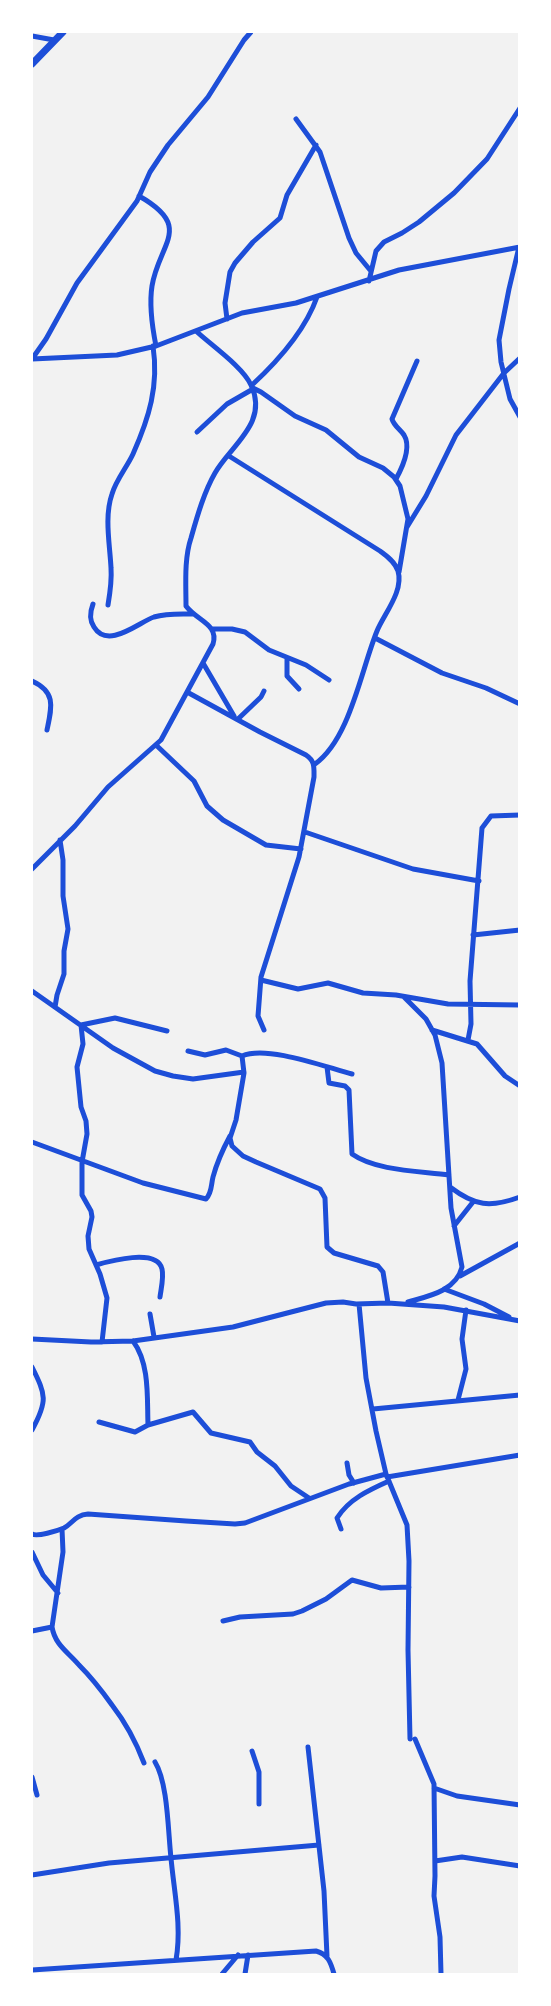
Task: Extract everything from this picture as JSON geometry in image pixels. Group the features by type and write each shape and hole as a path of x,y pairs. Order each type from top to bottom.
{"main road":[{"path":"32,64 63,32"}],"street":[{"path":"32,359 46,339 77,283 115,233 139,196 150,172 162,154 208,97 251,32"},
{"path":"32,36 54,40"},
{"path":"369,280 376,251 384,242 433,212 487,159 519,108"},
{"path":"296,119 316,145 340,207 349,238 356,253 370,270"},
{"path":"227,319 225,303 230,272 253,242 280,218 287,195 316,145"},
{"path":"108,605 111,584 108,522 111,495 134,452 149,414 154,393 156,362 152,325 152,287 155,274 169,243 170,231 165,215 158,207 139,196"},
{"path":"32,359 117,355 155,346 242,314 296,303 399,270 519,247 499,340 501,362 510,399 519,417"},
{"path":"197,432 227,404 252,388 291,343 312,310 317,297"},
{"path":"196,331 246,376 252,388 256,410 252,424 214,473 190,541 186,606 213,629 245,632 269,650 306,665 329,680"},
{"path":"406,528 426,496 456,435 504,373 519,358"},
{"path":"396,479 405,458 407,443 392,419 417,361"},
{"path":"252,388 295,416 326,430 359,457 390,472 400,486 406,505 406,528 398,587 375,638 346,719 329,751 315,764"},
{"path":"229,456 380,551 392,560 399,572"},
{"path":"93,604 90,617 92,625 99,633 107,634 123,634 151,618 163,615 193,614"},
{"path":"32,869 75,826 108,787 156,745 166,733 213,644 215,637 213,629"},
{"path":"375,638 442,673 486,688 519,704"},
{"path":"287,659 286,676 299,689"},
{"path":"203,663 236,719"},
{"path":"32,681 45,688 49,694 51,704 47,730"},
{"path":"236,719 261,698 264,691"},
{"path":"187,692 306,755 315,764 301,849 261,980 258,1016 264,1030"},
{"path":"156,745 194,780 207,806 223,820 266,845 301,849"},
{"path":"468,1040 471,1024 473,935 482,828 485,822 494,815 519,815"},
{"path":"304,832 413,869 479,880"},
{"path":"55,1007 64,974 63,956 68,928 63,896 63,860 60,840"},
{"path":"473,935 519,930"},
{"path":"261,980 298,989 328,983 363,993 448,1004 519,1005"},
{"path":"32,991 136,1062 173,1076 193,1079 244,1072"},
{"path":"404,997 426,1019 432,1029 442,1063 450,1187 454,1226 462,1267 460,1275"},
{"path":"81,1025 115,1018 168,1031"},
{"path":"81,1025 83,1044 77,1067 81,1107 86,1121 87,1134 82,1161 82,1195 91,1211 88,1243 106,1298 102,1342"},
{"path":"432,1029 477,1044 505,1076 519,1086"},
{"path":"188,1051 206,1055 226,1050 242,1056 253,1052 264,1053 352,1074"},
{"path":"32,1142 143,1183 206,1199 210,1196 213,1177 236,1120 244,1072 242,1056"},
{"path":"327,1067 329,1083 345,1086 349,1090 352,1154 375,1163 407,1171 449,1175"},
{"path":"231,1134 232,1146 243,1156 311,1184 323,1193 327,1247 334,1253 378,1266 382,1272 388,1303"},
{"path":"450,1187 473,1202 498,1204 519,1197"},
{"path":"454,1226 473,1202"},
{"path":"404,1304 444,1289 460,1275 518,1244"},
{"path":"96,1265 116,1259 153,1259 159,1262 162,1270 160,1297"},
{"path":"444,1289 501,1312 518,1322"},
{"path":"32,1339 133,1341 233,1327 326,1303 348,1302 466,1310 518,1322"},
{"path":"359,1304 366,1378 387,1477 407,1525 413,1739 434,1788 434,1896 440,1937 441,1974"},
{"path":"458,1400 466,1369 462,1339 466,1310"},
{"path":"150,1314 154,1337"},
{"path":"133,1341 142,1355 147,1391 147,1425"},
{"path":"32,1367 43,1386 43,1391 42,1407 32,1430"},
{"path":"373,1409 519,1395"},
{"path":"99,1422 134,1432 147,1425 194,1412 212,1432 249,1441 291,1486 309,1498"},
{"path":"32,1534 37,1536 62,1529 72,1519 88,1514 235,1524 285,1509 309,1498 354,1483 519,1455"},
{"path":"347,1463 349,1475 354,1483"},
{"path":"341,1529 337,1518 350,1503 387,1477"},
{"path":"62,1529 63,1552 52,1627 54,1637 80,1665 126,1724 144,1763"},
{"path":"32,1552 43,1575 57,1593"},
{"path":"223,1621 240,1617 293,1614 326,1599 352,1580 381,1588 409,1587"},
{"path":"32,1631 52,1627"},
{"path":"308,1747 319,1845 327,1956 334,1974"},
{"path":"252,1751 259,1772 260,1804"},
{"path":"155,1762 162,1779 171,1857 179,1944 176,1960"},
{"path":"32,1777 37,1795"},
{"path":"434,1788 457,1796 519,1805"},
{"path":"32,1875 109,1863 319,1845"},
{"path":"435,1861 462,1857 519,1866"},
{"path":"32,1970 248,1954 316,1951 327,1956"},
{"path":"245,1974 248,1954"},
{"path":"222,1974 238,1955"}]}
